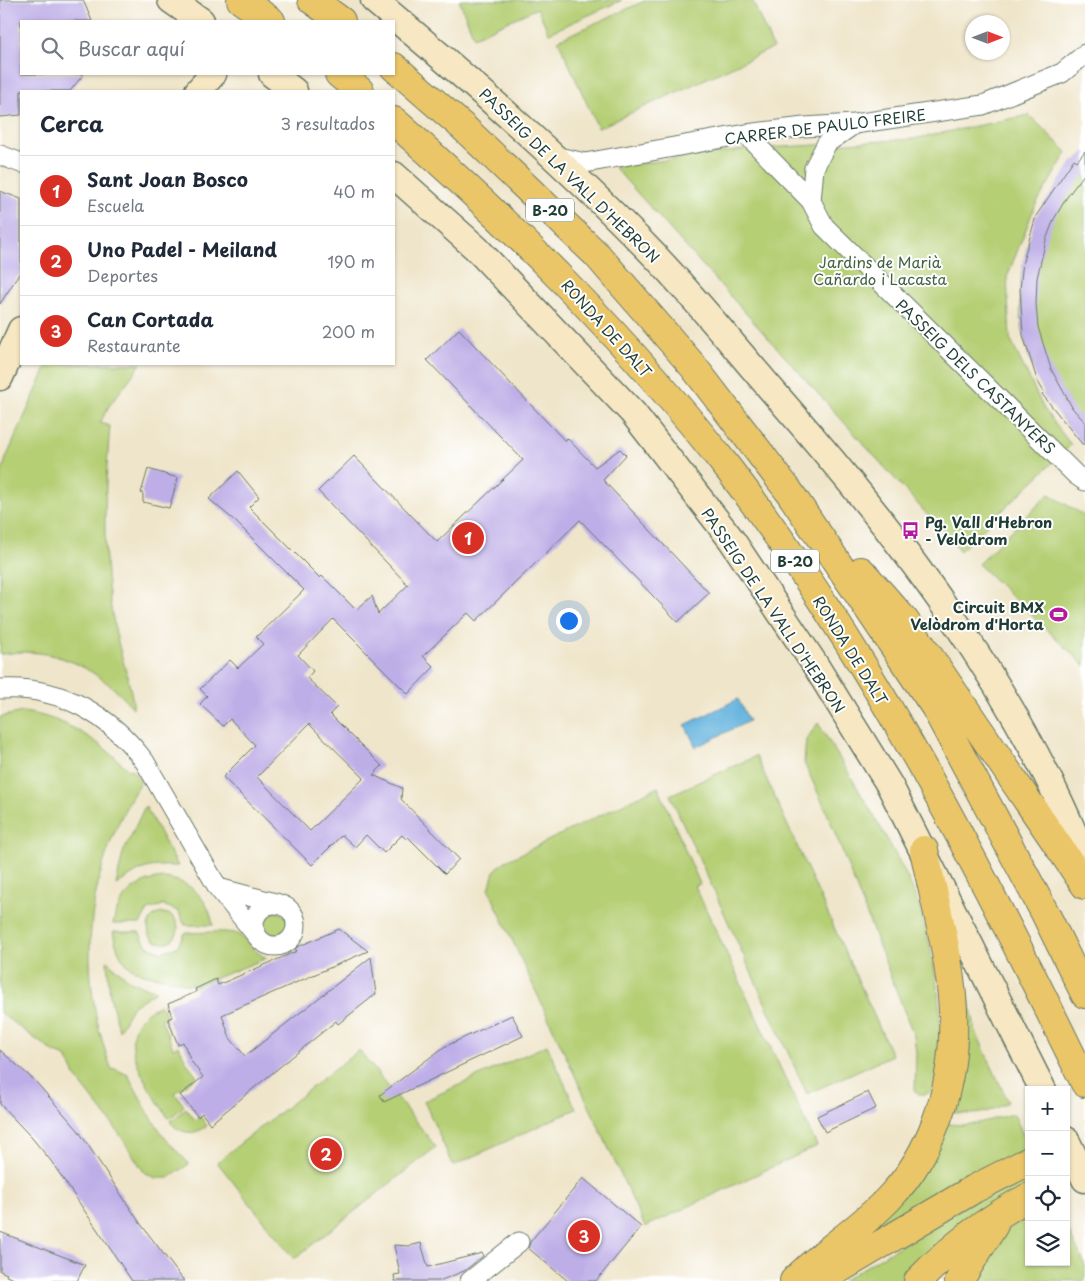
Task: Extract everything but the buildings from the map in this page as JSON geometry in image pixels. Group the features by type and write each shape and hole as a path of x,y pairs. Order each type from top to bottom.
{"main road":[{"path":"241,0 270,20"},
{"path":"312,0 340,20"},
{"name":"B-20","path":"395,68 463,127 597,256 693,366 788,490 935,707 1046,913 1085,994"},
{"path":"340,75 359,90"},
{"name":"RONDA DE DALT","path":"395,122 479,196 575,291 664,390 730,472 784,545 850,644 912,748 990,889 1085,1083"},
{"path":"788,490 906,621 1085,885"},
{"path":"794,1281 815,1261 875,1212 908,1177 932,1134 948,1087 955,1038 952,988 924,850"},
{"path":"819,1281 974,1189 1025,1163"},
{"path":"918,1281 942,1256 979,1227 1025,1199"},
{"path":"959,1281 1005,1210"}],"street":[{"path":"171,0 200,20"},
{"name":"PASSEIG DE LA VALL D'HEBRON","path":"374,0 475,84 554,156 656,257 848,477 945,609 1004,697 1055,789 1082,847"},
{"name":"CARRER DE PAULO FREIRE","path":"554,156 585,162 746,134 804,127 854,124 983,105 1062,74 1085,54"},
{"path":"199,90 212,75"},
{"path":"273,75 293,90"},
{"path":"811,202 814,168 827,143 854,124"},
{"name":"PASSEIG DELS CASTANYERS","path":"746,134 811,202 824,226 1076,475 1085,480"},
{"path":"0,155 20,163"},
{"name":"PASSEIG DE LA VALL D'HEBRON","path":"395,176 476,248 633,413 730,539 814,663 890,786 924,850 1041,1086"},
{"path":"0,377 20,332"},
{"path":"0,689 36,690 55,694 90,711 121,733 145,762 218,888 257,936 267,945 273,946 280,946 292,938 297,925 295,918 286,907 218,888"},
{"path":"257,936 254,923 256,916 265,907 279,904"},
{"path":"1070,1148 1085,1179"},
{"path":"470,1281 519,1242"}],"green space":[{"path":"459,0 622,0 549,33 537,8 474,37"},
{"path":"647,0 752,0 773,48 598,128 558,40"},
{"name":"Jardins de Marià Cañardo i Lacasta","path":"1029,115 1067,152 1035,206 1007,277 1010,339 1044,409 1071,445 960,551 614,167 750,149 913,139"},
{"path":"1085,152 1085,444 1062,418 1043,389 1030,359 1022,327 1020,294 1024,261 1034,229 1050,197 1070,168"},
{"path":"48,365 140,365 109,406 100,423 110,426 105,507 108,588 112,615 130,687 133,708 110,685 70,661 39,653 0,654 0,479 6,458"},
{"name":"Circuit BMX Velòdrom d'Horta","path":"1049,494 1085,516 1085,666 978,564"},
{"path":"22,712 52,719 80,732 106,749 128,770 131,769 141,781 122,815 108,850 98,885 92,922 90,959 93,996 100,1033 112,1070 115,1069 128,1075 149,1114 165,1138 189,1164 169,1178 156,1178 144,1172 114,1126 77,1079 66,1057 55,1053 0,1013 0,717"},
{"path":"818,723 900,862 919,908 931,950 940,1014 939,1057 936,1079 931,1092 918,1094 915,1092 916,1053 914,1036 826,810 804,763 806,740"},
{"path":"756,756 892,1055 807,1094 670,795"},
{"path":"658,787 700,884 695,886 817,1146 645,1227 489,890 494,871 504,862"},
{"path":"145,806 178,866 150,867 116,885 123,853"},
{"path":"164,878 182,883 197,892 211,915 213,925 185,925 178,911 163,905 148,910 140,924 113,924 119,906 130,892 145,882"},
{"path":"275,912 281,913 289,921 289,933 281,941 275,942 269,941 261,933 260,927 261,921 269,913"},
{"path":"163,913 174,917 178,928 174,939 163,943 152,939 148,928 152,917"},
{"path":"113,932 139,932 147,946 162,952 177,947 185,933 233,933 237,934 258,953 267,958 193,987 192,983 188,985 151,976 132,968 124,961"},
{"path":"107,961 130,981 156,991 133,1006 119,1031 110,996"},
{"path":"959,968 965,982 976,1032 1008,1102 986,1112 972,1114 949,1111"},
{"path":"161,1005 167,1017 161,1019 173,1048 179,1046 187,1063 197,1076 175,1093 184,1106 169,1119 142,1074 135,1058 133,1042 135,1027 144,1015"},
{"path":"547,1045 576,1109 453,1166 424,1101"},
{"path":"359,1050 436,1147 294,1259 217,1162"},
{"path":"186,1108 195,1120 200,1116 207,1126 197,1131 188,1132 174,1126 170,1122"},
{"path":"1014,1114 1025,1140 1025,1151 853,1248 945,1123 963,1125 980,1123"},
{"path":"1025,1176 1025,1188 920,1263 905,1281 842,1281 972,1202"},
{"path":"1025,1216 1025,1266 1070,1266 1070,1234 1085,1265 1085,1281 968,1281 1006,1231"}],"water":[{"path":"738,699 749,721 696,747 685,725"}],"place":[{"name":"Pg. Vall d'Hebron - Velòdrom","path":"911,530"},
{"name":"Sant Joan Bosco","path":"468,538"},
{"name":"Circuit BMX Velòdrom d'Horta","path":"1058,615"},
{"name":"Uno Padel - Meiland","path":"326,1154"},
{"name":"Can Cortada","path":"584,1236"}]}
